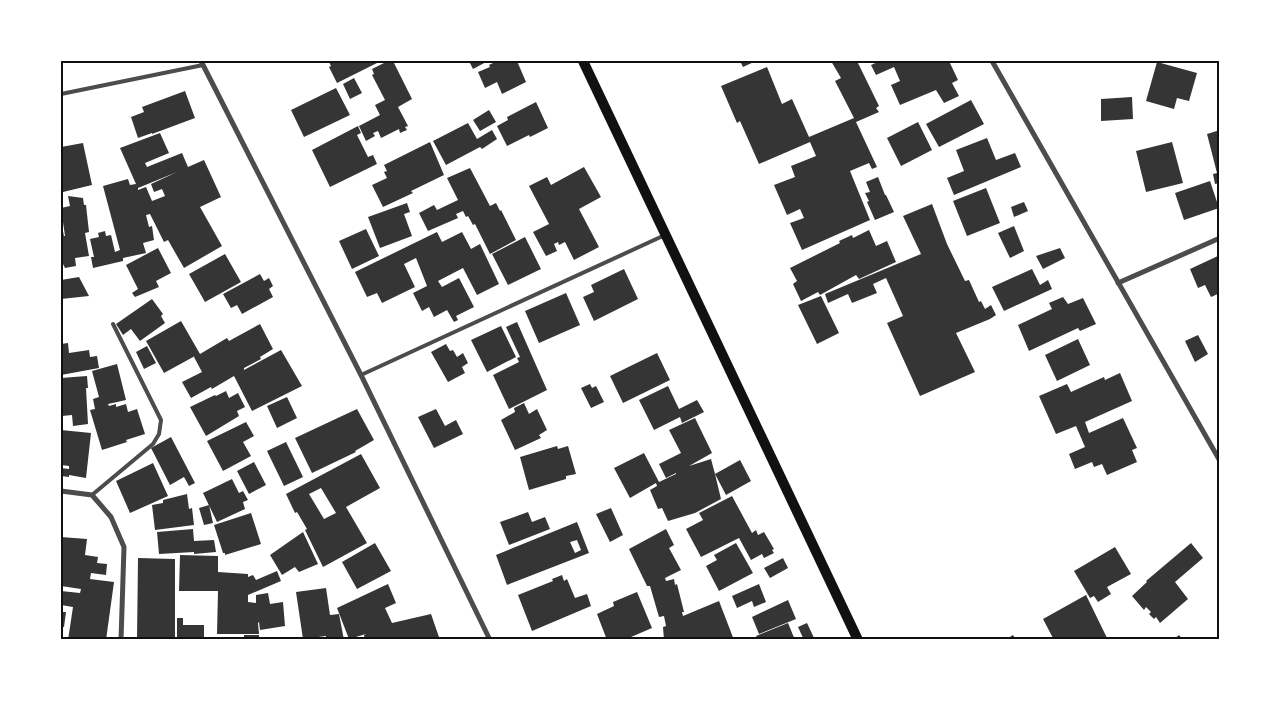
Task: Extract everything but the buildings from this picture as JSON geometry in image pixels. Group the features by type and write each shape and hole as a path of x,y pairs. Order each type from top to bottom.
{"main road":[{"path":"583,61 858,640"}],"street":[{"path":"992,61 1220,461"},
{"path":"202,63 360,375 490,640"},
{"path":"1118,283 1220,238"},
{"path":"61,491 92,495 111,517 124,547 121,640"}],"lane":[{"path":"61,94 202,63"},
{"path":"360,375 666,234"},
{"path":"92,495 153,444 159,434 161,420 113,324"}]}
